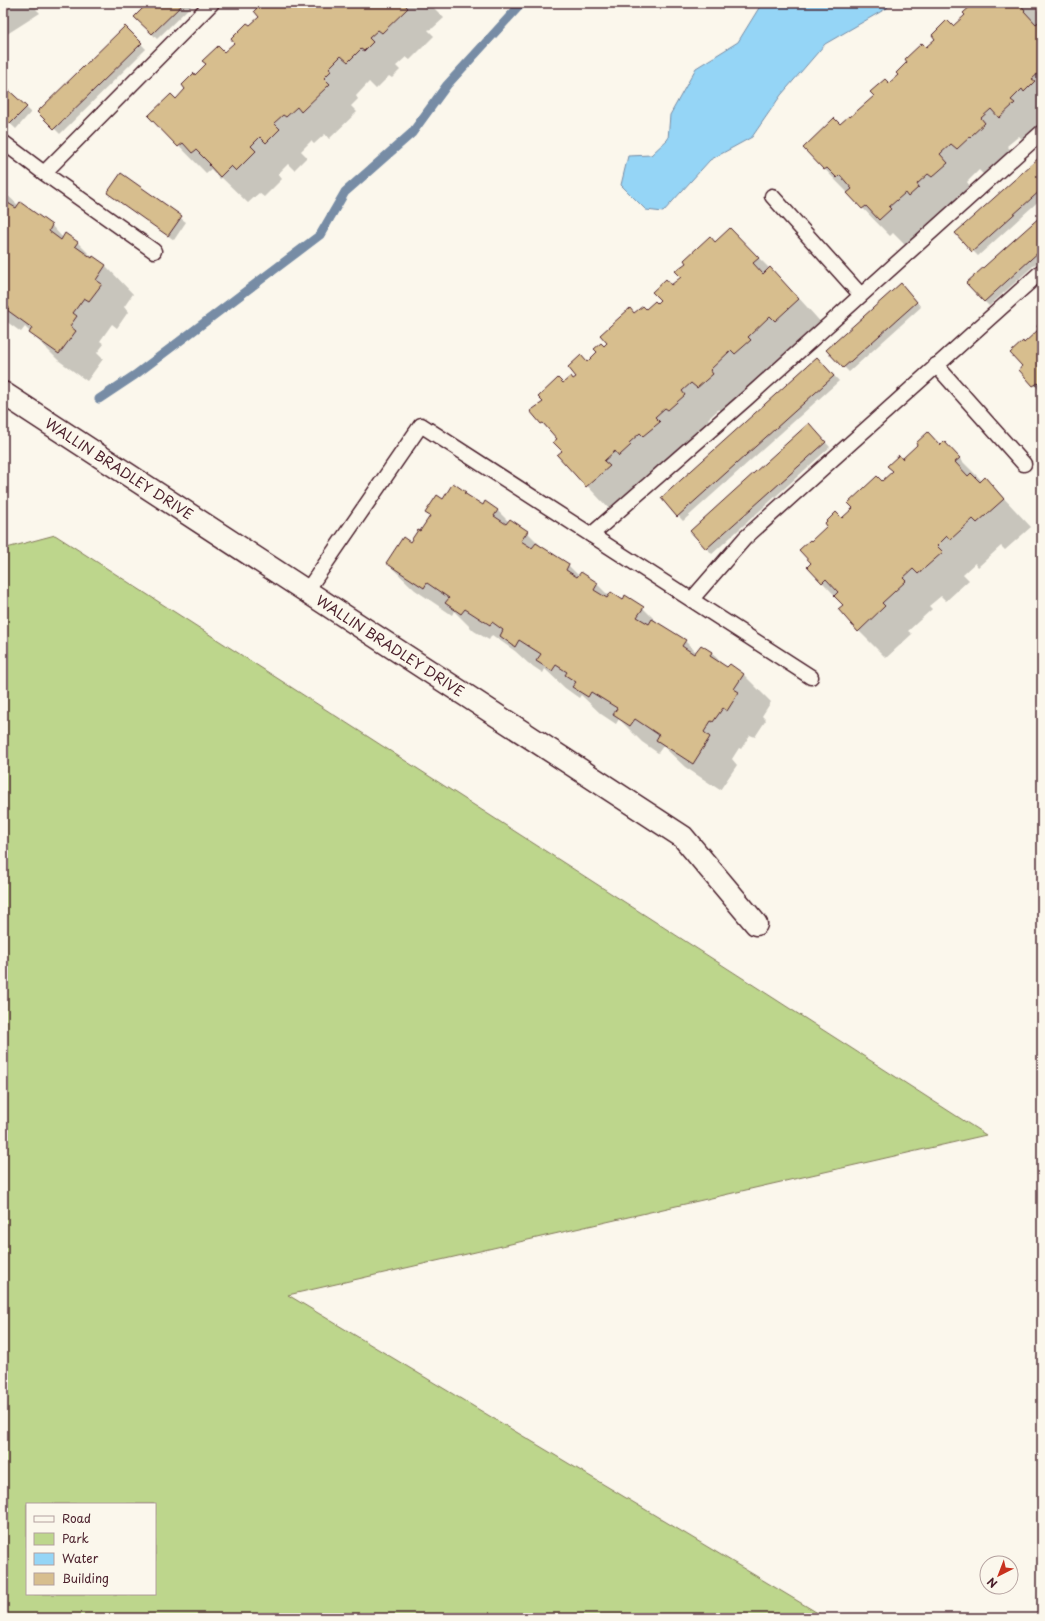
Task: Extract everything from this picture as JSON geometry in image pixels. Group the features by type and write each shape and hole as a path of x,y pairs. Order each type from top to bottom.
{"street":[{"name":"WALLIN BRADLEY DRIVE","path":"3,393 683,837 756,924"}],"lane":[{"path":"44,173 212,3"},
{"path":"591,534 746,399 860,294 968,200 1042,132"},
{"path":"3,142 154,251"},
{"path":"772,196 860,294"},
{"path":"692,599 746,538 1042,271"},
{"path":"936,365 1024,464"},
{"path":"306,592 421,425 811,677"}],"green space":[{"path":"55,535 986,1135 288,1295 826,1618 3,1618 3,549"}],"water":[{"path":"762,3 891,3 887,8 825,44 781,95 752,137 710,160 663,212 646,210 621,185 628,156 651,155 668,139 670,115 696,68 738,42"}],"building":[{"path":"148,3 184,3 152,34 134,17"},
{"path":"262,3 403,3 408,8 382,33 378,30 369,38 373,42 364,51 361,49 348,62 341,56 329,68 331,71 324,78 330,84 301,112 297,107 286,117 283,115 274,123 280,129 266,143 260,137 251,146 256,151 236,171 231,166 220,177 196,150 192,153 183,143 178,147 148,116 171,94 176,99 185,89 182,85 206,64 202,61 218,46 224,52 234,43 231,39 247,23 250,25 259,17 254,11"},
{"path":"971,3 1019,3 1036,24 1041,20 1042,70 1032,79 1035,81 1024,92 1022,89 1011,100 1015,103 999,118 991,109 981,118 985,123 957,149 951,144 940,154 948,163 932,177 928,174 917,184 919,187 908,197 905,193 889,207 891,209 879,220 866,206 862,209 847,193 852,189 840,175 837,178 827,168 824,170 803,148 834,118 840,124 849,116 850,117 874,96 870,92 885,79 889,83 898,75 896,73 907,62 905,59 922,43 926,47 935,39 932,35 947,20 953,26 965,15 963,13 973,4"},
{"path":"125,26 142,43 54,129 37,112"},
{"path":"3,85 27,107 10,124 3,118"},
{"path":"1042,155 1042,189 972,252 955,233"},
{"path":"121,173 182,216 168,236 107,193"},
{"path":"3,190 8,193 3,200"},
{"path":"3,200 16,208 20,202 52,225 49,231 61,240 65,233 78,242 75,246 92,258 93,256 106,265 96,280 102,284 89,301 84,298 73,313 77,316 70,326 76,331 59,354 29,333 32,328 7,310 9,307 3,302"},
{"path":"1042,215 1042,249 984,302 966,283"},
{"path":"730,228 759,258 753,263 763,274 770,267 799,299 775,321 770,316 748,337 751,340 735,354 731,350 710,370 713,374 697,388 691,383 682,391 685,395 668,410 665,408 655,417 660,422 643,436 640,433 629,443 631,445 619,456 615,451 604,461 610,466 586,487 557,455 562,451 553,442 557,439 530,411 543,402 538,397 558,378 563,383 571,376 573,379 576,377 568,367 581,355 587,362 597,352 594,349 601,343 604,346 607,343 600,335 630,308 634,313 643,306 646,309 655,301 657,303 660,300 652,292 666,279 671,285 681,277 675,271 686,263 684,260 710,236 715,242"},
{"path":"901,283 917,302 843,368 826,350"},
{"path":"1042,321 1042,387 1038,383 1033,386 1019,370 1022,366 1010,353 1023,341 1024,343 1039,329 1037,326"},
{"path":"817,357 834,376 677,517 661,498"},
{"path":"809,423 826,442 706,549 690,531"},
{"path":"928,432 940,445 944,441 960,458 955,462 968,476 971,473 980,482 985,477 1004,499 977,523 973,519 950,540 947,536 937,546 943,552 918,574 913,569 903,578 906,581 882,603 885,606 858,632 838,609 843,605 834,596 838,592 826,579 822,583 807,567 811,563 799,550 827,526 825,523 836,512 842,518 853,508 848,503 877,476 882,481 893,471 887,466 899,455 902,459"},
{"path":"453,483 466,492 464,493 483,505 485,501 498,510 494,516 506,524 510,519 528,531 521,541 532,548 536,543 569,564 566,570 577,577 581,572 598,583 594,590 607,598 611,592 623,600 625,595 644,607 637,617 649,624 652,619 686,640 682,646 694,654 701,645 712,652 710,656 727,667 730,664 744,674 734,689 739,692 727,711 723,708 713,722 711,721 704,732 710,737 693,764 656,740 659,735 635,719 630,726 613,715 617,708 591,692 588,697 572,687 576,682 565,675 567,672 556,665 552,671 536,661 541,654 519,640 515,647 500,636 503,630 492,622 490,625 465,609 461,614 445,603 449,598 427,583 424,588 386,563 403,537 410,542 418,530 420,531 430,516 425,513 437,495 443,499"}],"waterway":[{"path":"99,399 135,375 320,235 345,192 412,133 447,85 522,3"}]}
